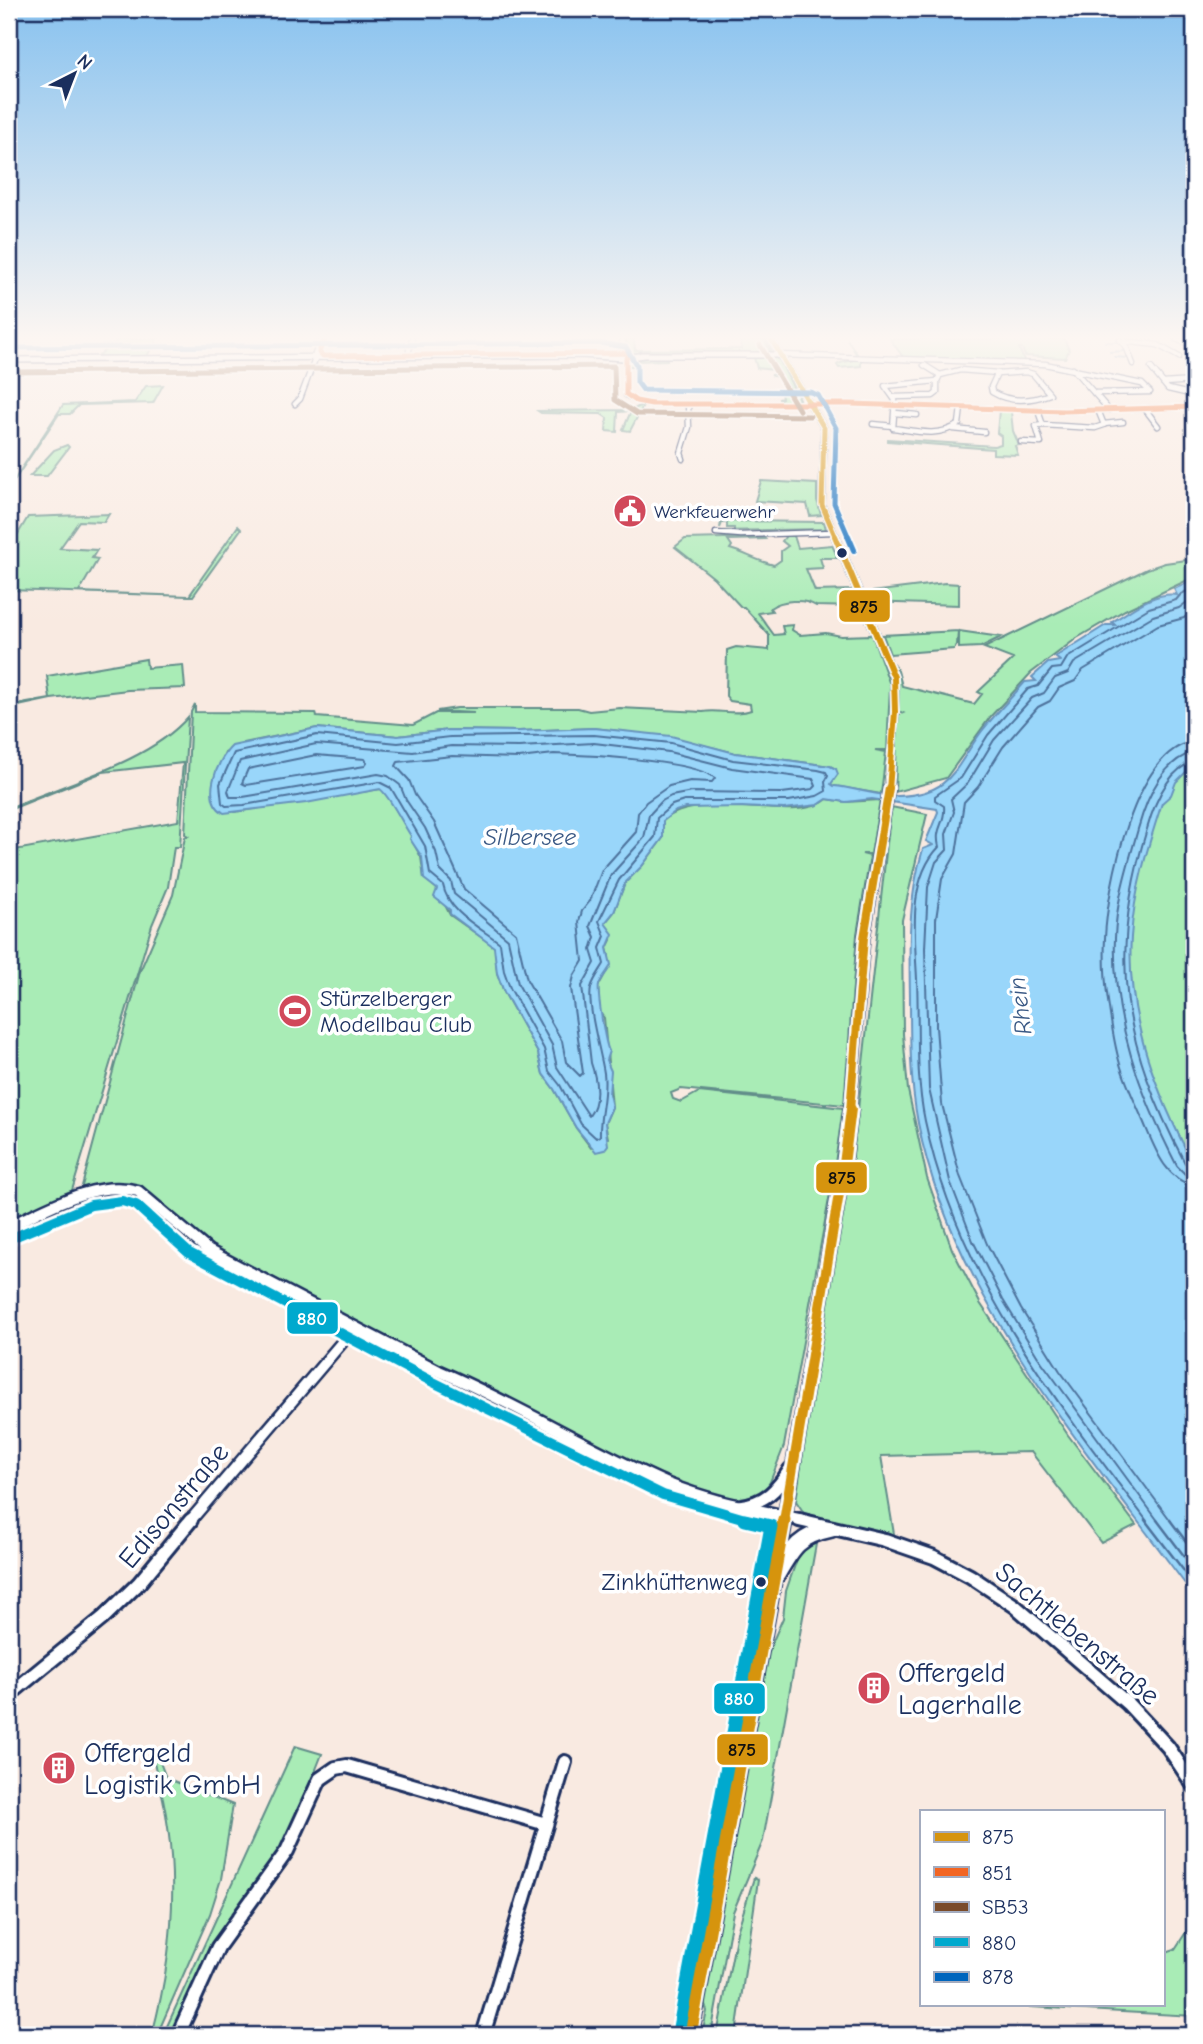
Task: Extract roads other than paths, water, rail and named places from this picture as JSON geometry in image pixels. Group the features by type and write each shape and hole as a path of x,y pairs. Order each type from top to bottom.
{"main road":[{"path":"691,2035 785,1517 848,1135 863,945 889,788 895,684 822,501 824,434"},
{"path":"739,1506 761,1503 769,1498 794,1463"},
{"path":"773,1581 799,1539 811,1532 832,1529"}],"street":[{"path":"683,458 680,455 687,434"},
{"path":"1021,442 1041,443 1038,434"},
{"path":"716,533 735,535 833,532"},
{"path":"9,1226 100,1190 127,1188 143,1195 196,1243 355,1327 658,1479 694,1494 785,1517"},
{"name":"Edisonstraße","path":"9,1695 103,1618 139,1583 248,1450 355,1327"},
{"name":"Sachtlebenstraße","path":"785,1517 885,1540 922,1552 993,1589 1128,1704 1168,1747 1194,1786"},
{"path":"483,2035 565,1762"},
{"path":"178,2035 218,1947 287,1851 314,1790 328,1772 347,1766 546,1824"}],"water":[{"path":"1194,580 1194,764 1176,782 1171,795 1162,803 1157,819 1135,903 1131,967 1139,1026 1147,1055 1156,1083 1194,1165 1194,1596 1070,1431 1030,1373 993,1313 961,1252 936,1188 918,1123 913,1092 909,959 914,886 923,849 933,845 926,841 937,809 872,799 846,802 827,799 818,805 784,809 685,808 663,821 663,838 625,883 614,912 605,923 613,934 607,948 611,965 600,982 599,990 609,1051 606,1060 611,1071 609,1094 612,1107 605,1123 608,1145 604,1150 596,1152 576,1128 543,1074 538,1053 504,992 497,973 494,947 450,914 450,910 434,897 437,889 424,879 422,857 384,792 380,789 306,803 224,813 217,807 212,790 216,770 232,746 317,728 398,736 449,730 594,728 671,736 735,753 830,766 836,769 838,774 831,784 834,786 890,796 916,794 930,790 950,777 998,712 1025,682 1036,681 1032,677 1048,663 1060,661 1055,657 1106,625 1115,625 1112,622 1143,603 1160,596 1177,595 1174,589"}],"place":[{"name":"Werkfeuerwehr","path":"630,511"},
{"name":"Stürzelberger Modellbau Club","path":"295,1011"},
{"name":"Zinkhüttenweg","path":"761,1582"},
{"name":"Offergeld Lagerhalle","path":"874,1688"},
{"name":"Offergeld Logistik GmbH","path":"59,1768"}],"water label":[{"name":"Silbersee","path":"530,837"},
{"name":"Rhein","path":"1020,1006"}]}
